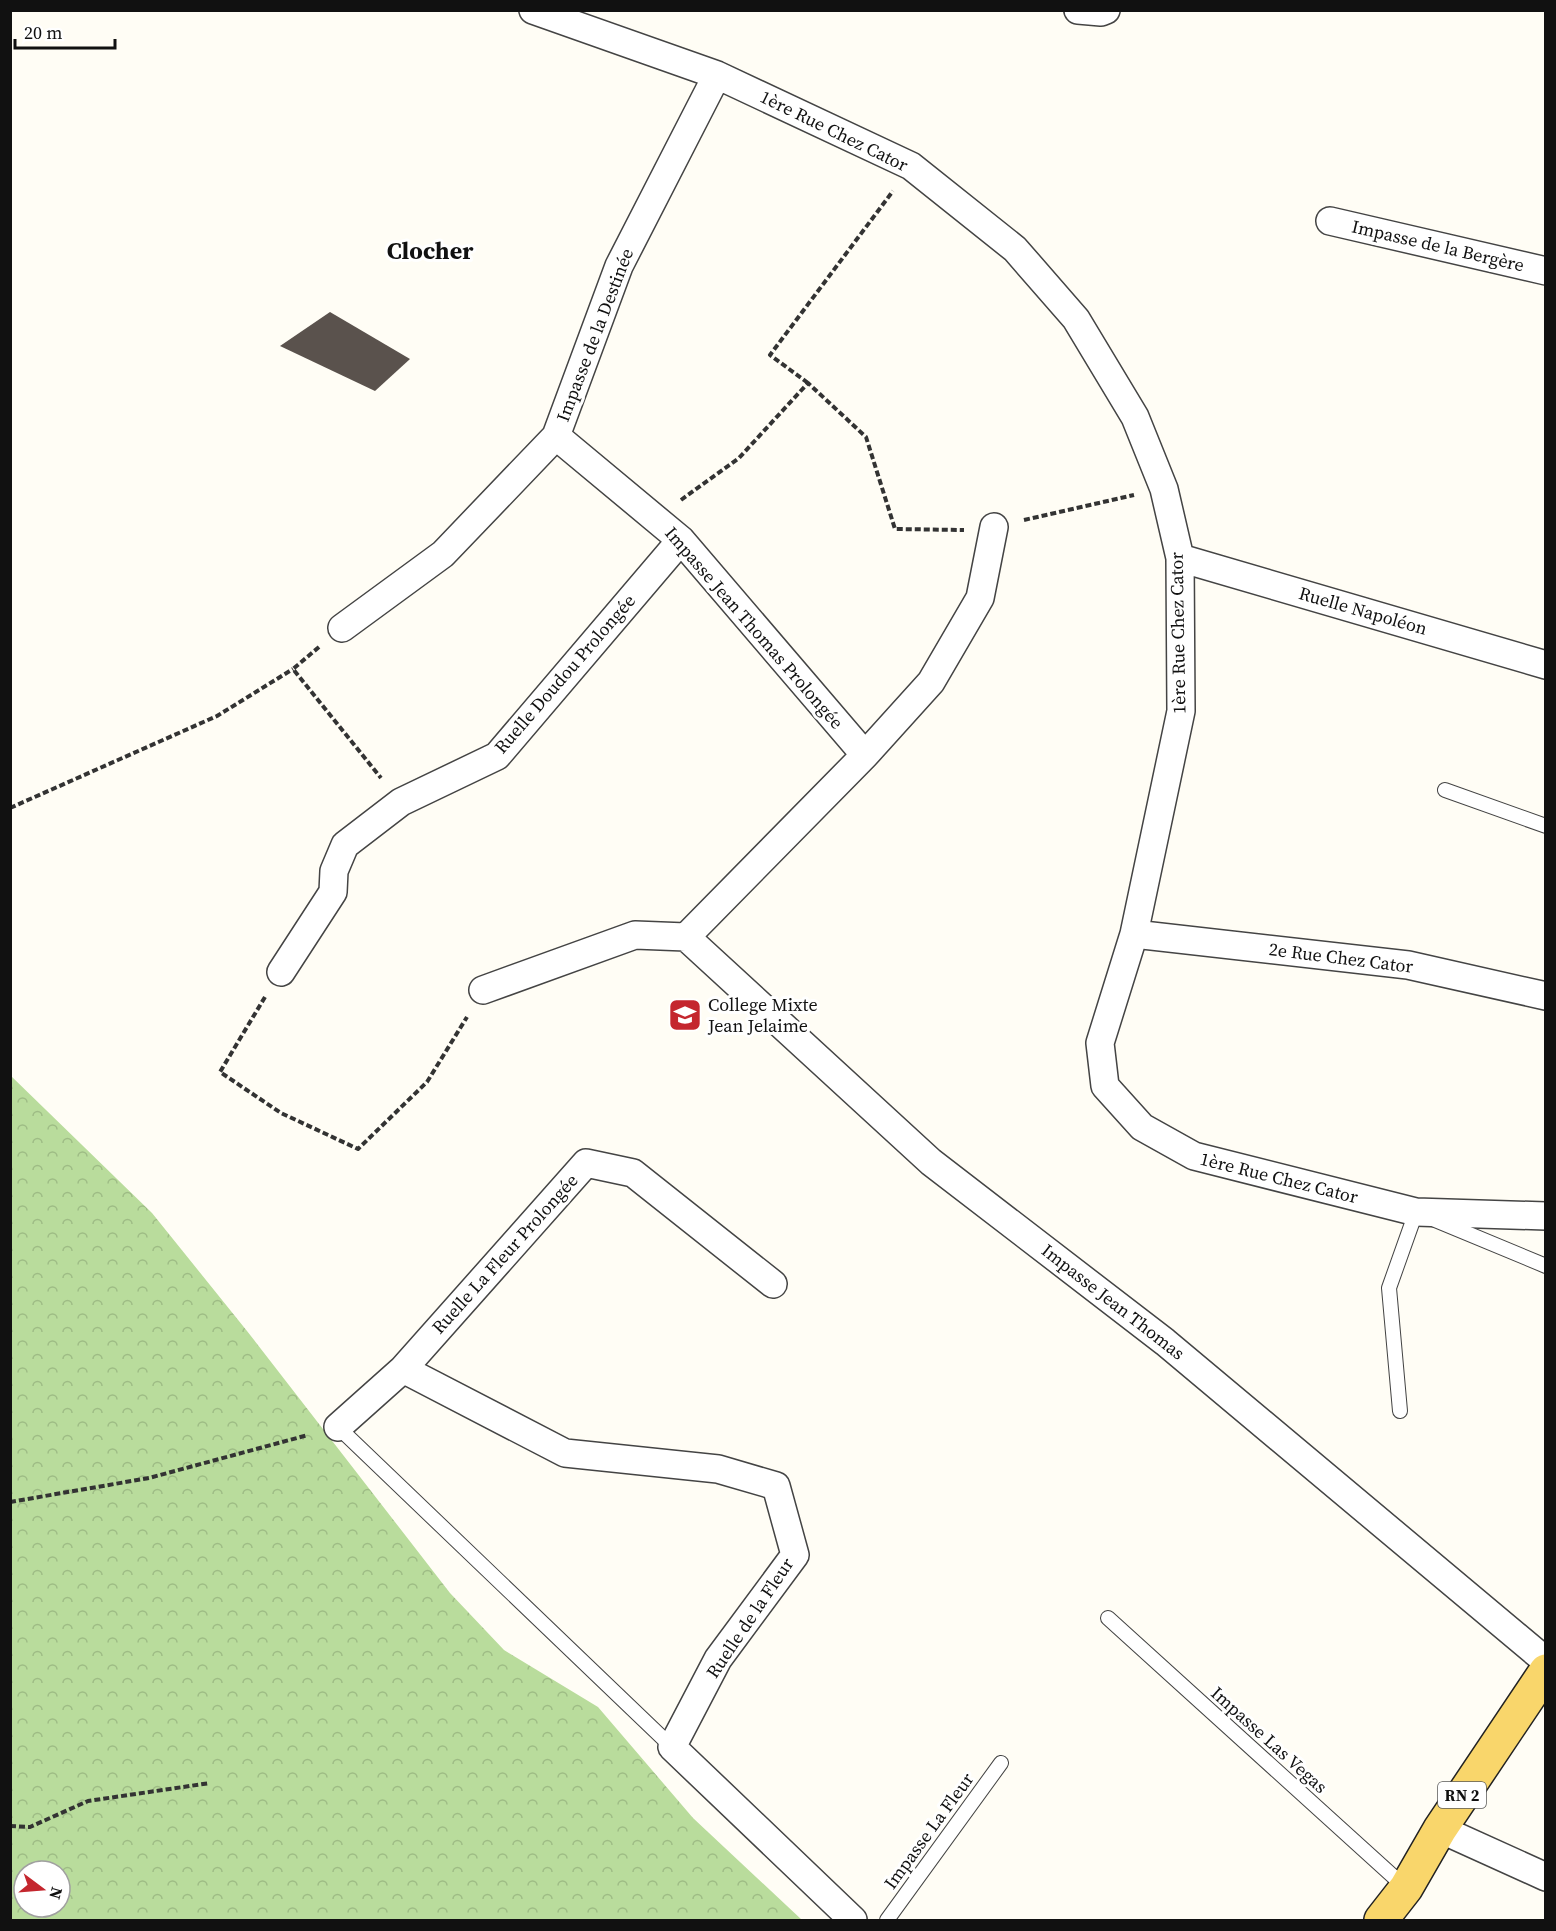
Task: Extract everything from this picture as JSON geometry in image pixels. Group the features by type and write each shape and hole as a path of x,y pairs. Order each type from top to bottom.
{"main road":[{"name":"RN 2","path":"1381,1920 1406,1888 1440,1829 1545,1671"}],"street":[{"name":"1ère Rue Chez Cator","path":"532,10 717,75 911,166 1015,249 1076,319 1135,417 1164,489 1180,558 1181,711 1134,934 1100,1043 1105,1086 1142,1127 1194,1156 1416,1212 1545,1215"},
{"path":"1078,10 1101,12 1106,10"},
{"name":"Impasse de la Destinée","path":"342,628 443,554 556,436 619,266 717,75"},
{"name":"Impasse de la Bergère","path":"1330,221 1545,271"},
{"name":"Impasse Jean Thomas Prolongée","path":"556,436 681,540 865,755"},
{"path":"483,990 635,935 686,938 865,755 931,682 980,598 994,527"},
{"name":"Ruelle Doudou Prolongée","path":"281,972 333,892 334,871 345,845 401,802 497,756 681,540"},
{"name":"Ruelle Napoléon","path":"1180,558 1545,665"},
{"name":"2e Rue Chez Cator","path":"1134,934 1408,964 1545,996"},
{"name":"Impasse Jean Thomas","path":"686,938 931,1162 1165,1342 1545,1661"},
{"name":"Ruelle La Fleur Prolongée","path":"338,1427 403,1369 586,1163 633,1173 773,1284"},
{"name":"Ruelle de la Fleur","path":"403,1369 565,1453 718,1468 776,1486 795,1555 718,1659 672,1747"},
{"path":"672,1747 853,1920"},
{"path":"1440,1829 1545,1877"}],"lane":[{"path":"1445,790 1545,826"},
{"path":"1400,1411 1389,1288 1416,1212 1545,1266"},
{"path":"338,1427 672,1747"},
{"name":"Impasse Las Vegas","path":"1108,1618 1406,1888"},
{"name":"Impasse La Fleur","path":"887,1920 1001,1763"}],"path":[{"path":"911,166 770,355 808,383 866,437 895,529 981,530 1164,489"},
{"path":"655,518 739,458 808,383"},
{"path":"10,808 217,716 292,669 342,628"},
{"path":"292,669 401,802"},
{"path":"281,972 220,1072 281,1113 358,1149 427,1082 483,990"},
{"path":"10,1502 149,1478 338,1427"},
{"path":"10,1826 30,1827 88,1801 210,1783"}],"green space":[{"path":"10,1075 152,1213 247,1331 450,1593 504,1650 598,1707 693,1818 802,1920 11,1920"}],"building":[{"path":"330,312 410,359 375,391 280,346"}],"place":[{"name":"College Mixte Jean Jelaime","path":"685,1015"}],"district":[{"name":"Clocher","path":"430,251"}]}
